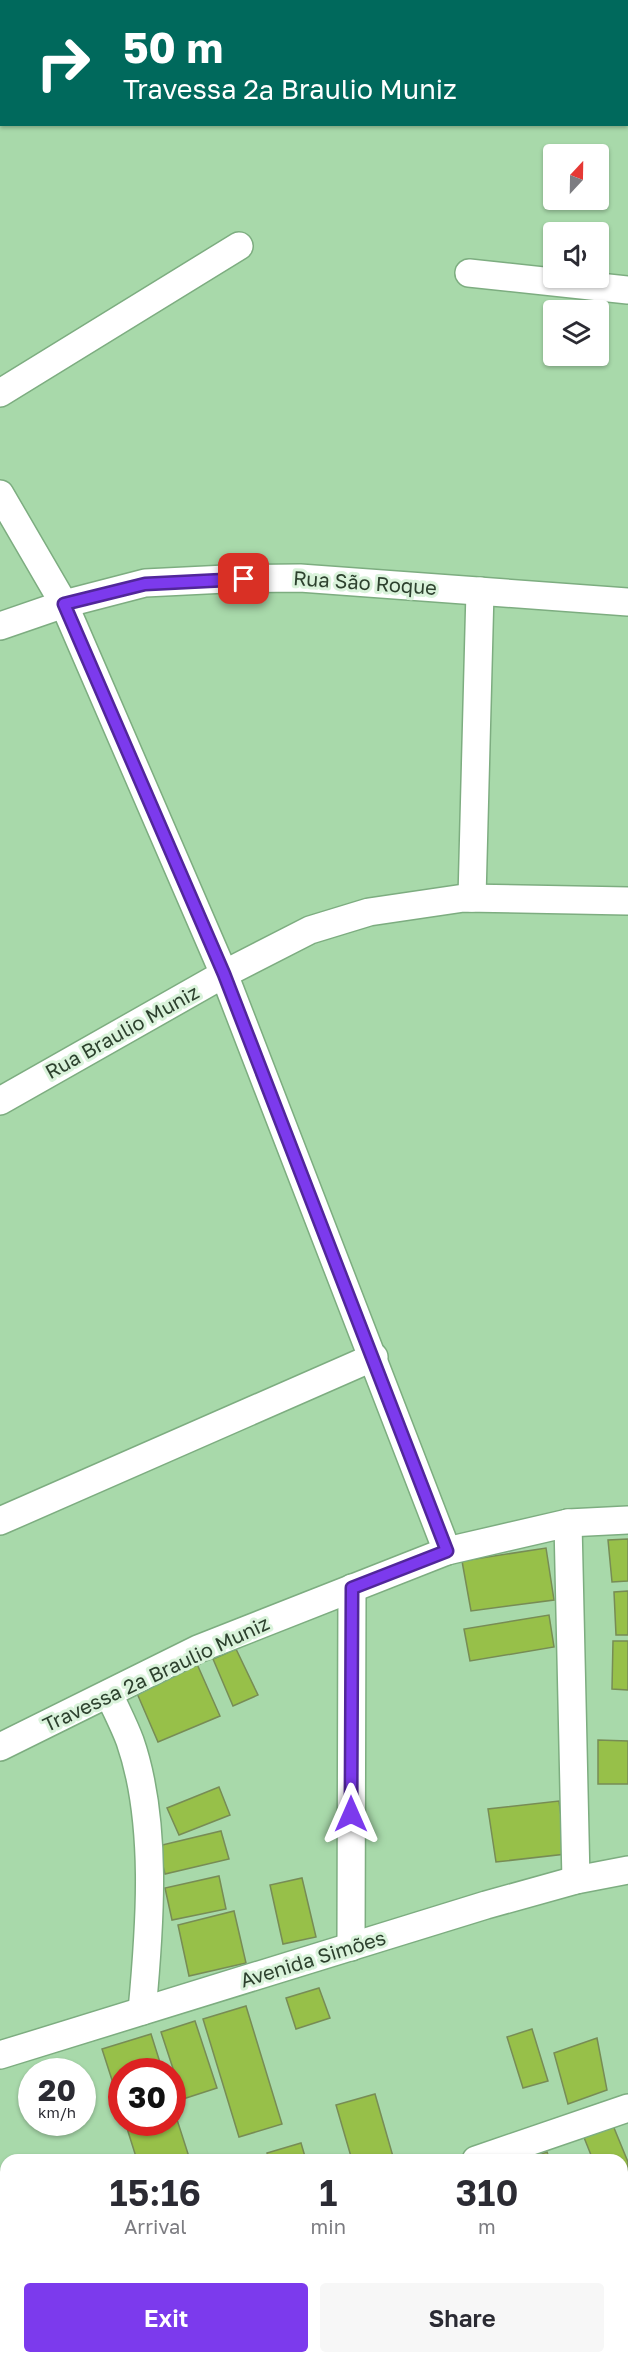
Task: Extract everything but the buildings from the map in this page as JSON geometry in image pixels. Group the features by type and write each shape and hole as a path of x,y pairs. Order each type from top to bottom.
{"street":[{"path":"0,393 239,246"},
{"path":"469,273 628,290"},
{"path":"0,494 64,604 224,974 374,1357 447,1551"},
{"name":"Rua São Roque","path":"0,626 64,604 145,584 226,579 300,578 628,602"},
{"path":"472,898 480,591"},
{"name":"Rua Braulio Muniz","path":"0,1101 224,974 310,930 360,915 472,898 628,901"},
{"path":"0,1521 374,1357"},
{"name":"Travessa 2ª Braulio Muniz","path":"0,1747 198,1649 447,1551 568,1523 628,1520"},
{"path":"568,1523 576,1880"},
{"path":"351,1947 352,1588"},
{"path":"109,1694 130,1741 146,1822 148,1916 142,2011"},
{"name":"Avenida Simões","path":"0,2055 576,1880 628,1870"},
{"path":"494,2154 628,2108"}],"route":[{"path":"244,579 145,584 64,604 224,974 374,1357 447,1551 352,1588 351,1814"}]}
